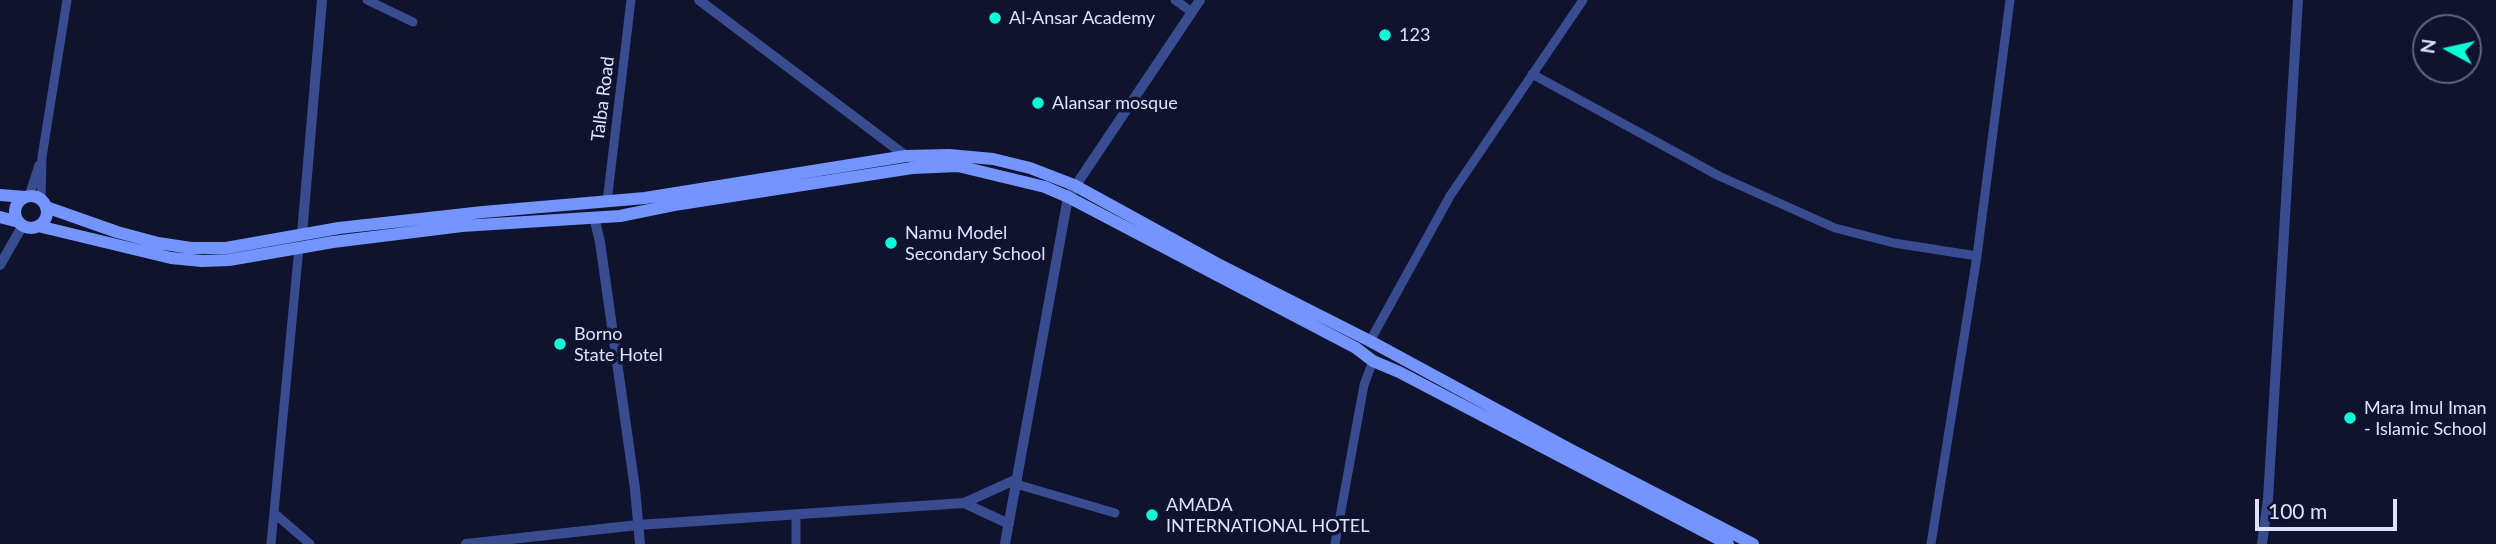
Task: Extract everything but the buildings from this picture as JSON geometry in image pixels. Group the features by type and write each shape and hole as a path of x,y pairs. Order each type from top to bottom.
{"main road":[{"path":"0,216 171,258 229,260 300,241 423,218 607,202 906,156 949,155 993,159 1030,168 1356,348 1373,361 1399,372 1728,544"},
{"path":"0,195 35,200 117,232 158,243 191,248 226,248 462,226 620,215 874,173 958,166 1071,191 1370,341 1573,451 1753,544"},
{"path":"21,223 16,208 35,200"},
{"path":"35,200 46,218 38,226"}],"street":[{"path":"35,200 67,0"},
{"path":"271,544 322,0"},
{"path":"368,0 413,22"},
{"name":"Talba Road","path":"607,202 631,0"},
{"path":"699,0 906,156"},
{"path":"1175,0 1192,12"},
{"path":"1005,544 1071,191 1200,0"},
{"path":"1370,341 1450,196 1583,0"},
{"path":"1931,544 1978,256 2010,0"},
{"path":"2262,544 2268,499 2298,0"},
{"path":"1532,74 1719,176 1835,228 1894,243 1978,256"},
{"path":"594,217 620,379 640,544"},
{"path":"0,265 21,223"},
{"path":"1335,544 1364,385 1373,361"},
{"path":"466,544 638,525 964,503 1017,481 1115,513"},
{"path":"964,503 1009,524"},
{"path":"274,513 310,544"},
{"path":"796,514 796,544"}],"place":[{"name":"Al-Ansar Academy","path":"995,18"},
{"name":"123","path":"1385,35"},
{"name":"Alansar mosque","path":"1038,103"},
{"name":"Namu Model Secondary School","path":"891,243"},
{"name":"Borno State Hotel","path":"560,344"},
{"name":"Mara Imul Iman - Islamic School","path":"2350,418"},
{"name":"AMADA INTERNATIONAL HOTEL","path":"1152,515"}]}
